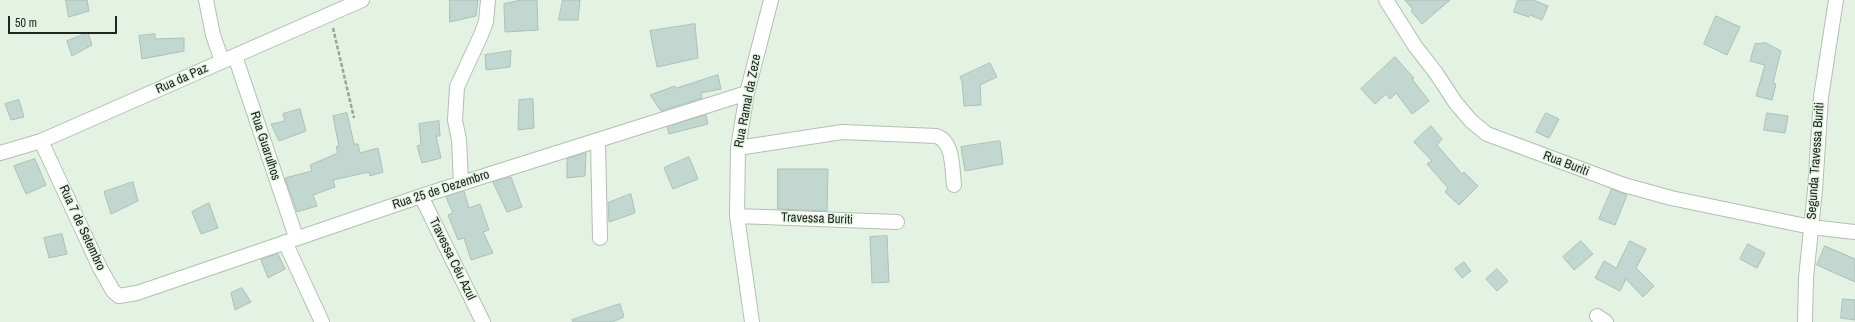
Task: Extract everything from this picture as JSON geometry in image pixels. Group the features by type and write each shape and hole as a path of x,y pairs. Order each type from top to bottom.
{"street":[{"name":"Rua Guarulhos","path":"206,0 213,35 228,58 290,240 322,322"},
{"name":"Rua da Paz","path":"0,153 41,141 362,0"},
{"path":"461,183 460,140 456,120 458,86 486,22 488,0"},
{"name":"Rua Ramal da Zeze","path":"752,322 737,216 738,148 747,93 771,0"},
{"name":"Rua Buriti","path":"1386,0 1454,102 1471,121 1487,134 1624,185 1671,198 1811,227"},
{"name":"Segunda Travessa Buriti","path":"1805,322 1806,278 1815,190 1821,97 1836,0"},
{"name":"Rua 25 de Dezembro","path":"137,293 421,196 747,93"},
{"path":"738,148 842,132 936,136 940,137 948,146 954,185"},
{"path":"598,140 600,238"},
{"name":"Rua 7 de Setembro","path":"41,141 100,268 113,290 119,296 137,293"},
{"name":"Travessa Céu Azul","path":"421,196 483,322"},
{"name":"Travessa Buriti","path":"737,216 897,222"},
{"path":"1811,227 1855,232"}],"path":[{"path":"329,14 354,118"}],"building":[{"path":"66,0 87,0 89,11 69,17"},
{"path":"450,0 478,0 476,16 450,22"},
{"path":"522,0 537,0 538,30 505,32 504,4"},
{"path":"563,0 580,0 578,20 559,20"},
{"path":"1405,0 1450,0 1422,24 1411,11 1413,10"},
{"path":"1518,0 1533,0 1548,6 1542,20 1530,15 1529,17 1514,12"},
{"path":"1716,16 1740,27 1727,55 1704,44"},
{"path":"695,24 698,58 657,67 650,31"},
{"path":"88,33 92,45 72,56 67,41"},
{"path":"155,34 155,39 184,38 184,51 142,59 139,36"},
{"path":"1766,43 1781,51 1773,83 1776,84 1772,100 1756,96 1765,65 1750,61 1755,44"},
{"path":"511,51 510,67 486,70 485,55"},
{"path":"1395,57 1414,78 1412,79 1429,101 1412,114 1396,93 1390,99 1386,94 1375,104 1361,89"},
{"path":"990,63 997,77 980,85 981,105 964,106 962,81 960,77"},
{"path":"718,75 721,89 701,93 702,98 661,111 650,95 675,86 676,88"},
{"path":"533,99 534,128 518,130 519,100"},
{"path":"19,100 24,117 11,120 5,104"},
{"path":"300,109 306,131 279,141 271,124 285,121 283,114"},
{"path":"347,113 354,144 358,144 360,153 378,148 383,172 370,176 369,172 333,180 335,187 313,195 317,206 297,212 285,178 312,171 310,165 338,153 336,147 339,146 333,116"},
{"path":"1546,113 1559,119 1549,138 1536,132"},
{"path":"1767,113 1788,116 1785,133 1764,130"},
{"path":"706,115 708,124 669,134 667,127"},
{"path":"439,121 440,136 436,136 441,158 422,163 417,146 421,145 419,124"},
{"path":"1431,126 1442,139 1437,145 1462,174 1464,172 1478,186 1459,205 1445,192 1448,188 1427,164 1432,161 1414,142"},
{"path":"1000,141 1003,164 965,171 961,147"},
{"path":"586,153 585,176 567,178 567,159"},
{"path":"689,157 698,179 673,189 664,168"},
{"path":"35,159 46,185 26,194 14,166"},
{"path":"778,169 828,169 827,211 778,209"},
{"path":"511,177 522,207 507,212 493,182"},
{"path":"133,182 138,201 111,214 104,192"},
{"path":"1612,189 1627,195 1615,225 1599,219"},
{"path":"464,191 469,208 480,204 489,230 483,232 493,253 471,260 464,238 458,240 448,215 453,213 446,197"},
{"path":"631,194 635,213 609,222 608,203"},
{"path":"209,203 218,228 201,234 192,212"},
{"path":"62,234 67,254 49,258 44,238"},
{"path":"887,236 889,282 872,283 870,237"},
{"path":"1581,241 1593,254 1574,270 1563,257"},
{"path":"1630,241 1646,249 1636,268 1654,286 1643,297 1626,279 1620,291 1595,278 1604,261 1616,268"},
{"path":"1748,244 1765,253 1757,268 1740,259"},
{"path":"1825,246 1855,259 1855,282 1817,265"},
{"path":"278,254 285,269 268,278 261,260"},
{"path":"1464,262 1471,271 1462,278 1455,269"},
{"path":"1497,269 1508,281 1497,291 1486,279"},
{"path":"242,288 251,302 235,310 231,293"},
{"path":"1843,299 1855,300 1855,320 1841,318"},
{"path":"620,304 624,317 612,322 573,322 572,320"}]}
